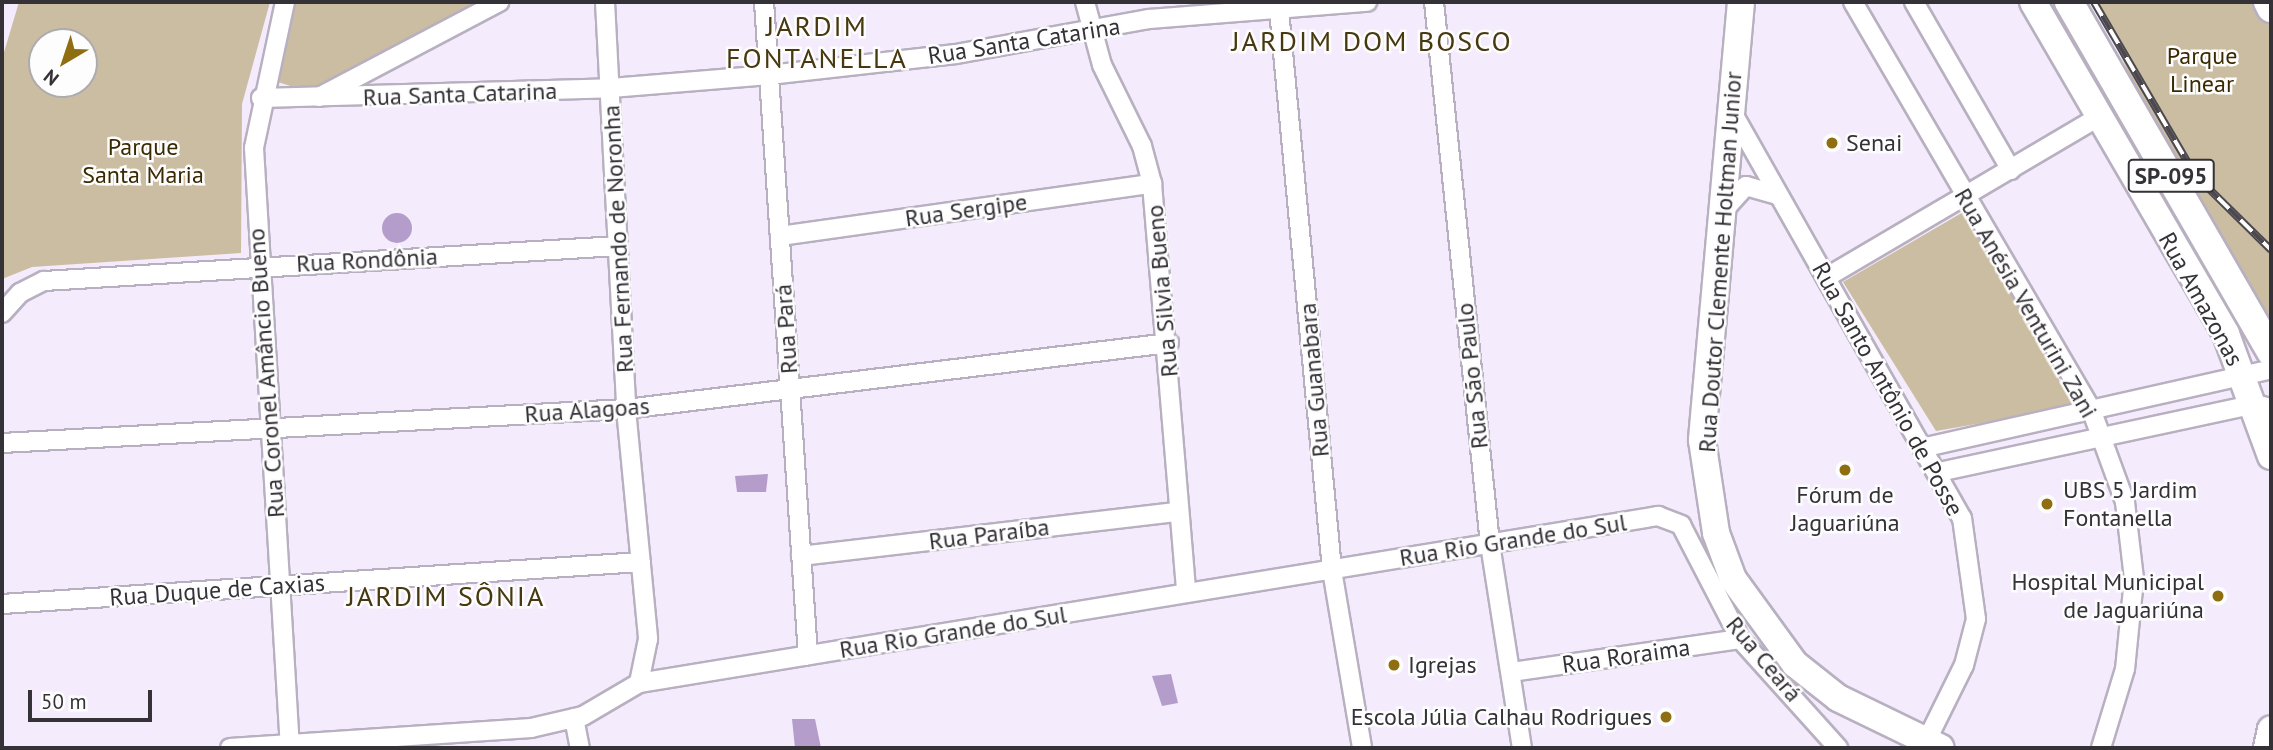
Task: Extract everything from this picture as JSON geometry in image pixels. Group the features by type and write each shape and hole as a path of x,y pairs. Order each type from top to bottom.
{"main road":[{"name":"SP-095","path":"2069,2 2271,352"},
{"path":"2268,2 2271,8"}],"street":[{"name":"Rua Coronel Amâncio Bueno","path":"285,2 261,98 254,148 257,266 290,746"},
{"path":"313,100 499,2"},
{"name":"Rua Fernando de Noronha","path":"605,2 626,409 648,639 639,683"},
{"name":"Rua Pará","path":"764,2 808,656"},
{"name":"Rua Silvia Bueno","path":"1084,2 1152,184 1169,344 1177,512 1186,593"},
{"name":"Rua Santa Catarina","path":"261,98 313,100 611,88 769,75 1093,30 1367,2"},
{"name":"Rua São Paulo","path":"1434,2 1490,544 1522,748"},
{"name":"Rua Doutor Clemente Holtman Junior","path":"1741,2 1702,440 1716,533 1733,579 1795,664 1838,698 1931,746"},
{"name":"Rua Anésia Venturini Zani","path":"1853,2 2091,410 2124,502 2134,579 2124,669 2101,748"},
{"path":"1914,2 2011,170"},
{"name":"Rua Amazonas","path":"2033,2 2226,334 2243,376 2263,406 2271,456"},
{"name":"Rua Guanabara","path":"1279,10 1332,570 1362,748"},
{"name":"Rua Santo Antônio de Posse","path":"1731,108 1778,195 1926,447 1962,518 1976,618 1965,665 1931,746"},
{"path":"1827,278 2099,117"},
{"name":"Rua Sergipe","path":"780,236 1152,184"},
{"path":"1721,217 1733,195 1746,187 1778,195"},
{"name":"Rua Rondônia","path":"2,313 20,293 44,281 618,246"},
{"name":"Rua Alagoas","path":"2,443 626,409 1169,344"},
{"path":"1926,447 2271,369"},
{"path":"1939,472 2263,406"},
{"name":"Rua Paraíba","path":"801,556 1177,512"},
{"name":"Rua Rio Grande do Sul","path":"230,748 531,729 574,718 615,703 639,683 1658,516 1681,525"},
{"name":"Rua Ceará","path":"1681,525 1741,639 1838,748"},
{"name":"Rua Duque de Caxias","path":"2,604 641,562"},
{"name":"Rua Roraima","path":"1511,672 1741,639"},
{"path":"574,718 580,748"},
{"path":"2267,748 2271,729"}],"green space":[{"name":"Parque Santa Maria","path":"19,2 270,2 242,104 241,253 32,267 2,279 2,59"},
{"path":"287,2 491,2 315,94 278,82 273,47"},
{"name":"Parque Linear","path":"2096,2 2261,2 2271,21 2271,336 2149,117"},
{"path":"1965,211 2074,407 1936,431 1843,282"}],"shaded area":[{"path":"397,213 403,214 411,222 411,234 403,242 397,243 391,242 383,234 382,228 383,222 391,214"},
{"path":"768,474 766,492 737,492 735,476"},
{"path":"1171,674 1178,703 1162,706 1152,676"},
{"path":"792,719 815,719 821,748 795,748"}],"railway":[{"path":"2094,2 2195,175 2271,250"}],"place":[{"name":"Senai","path":"1832,143"},
{"name":"Fórum de Jaguariúna","path":"1845,470"},
{"name":"UBS 5 Jardim Fontanella","path":"2047,504"},
{"name":"Hospital Municipal de Jaguariúna","path":"2218,596"},
{"name":"Igrejas","path":"1394,665"},
{"name":"Escola Júlia Calhau Rodrigues","path":"1666,717"}],"district":[{"name":"JARDIM DOM BOSCO","path":"1372,41"},
{"name":"JARDIM FONTANELLA","path":"817,42"},
{"name":"JARDIM SÔNIA","path":"446,596"}]}
